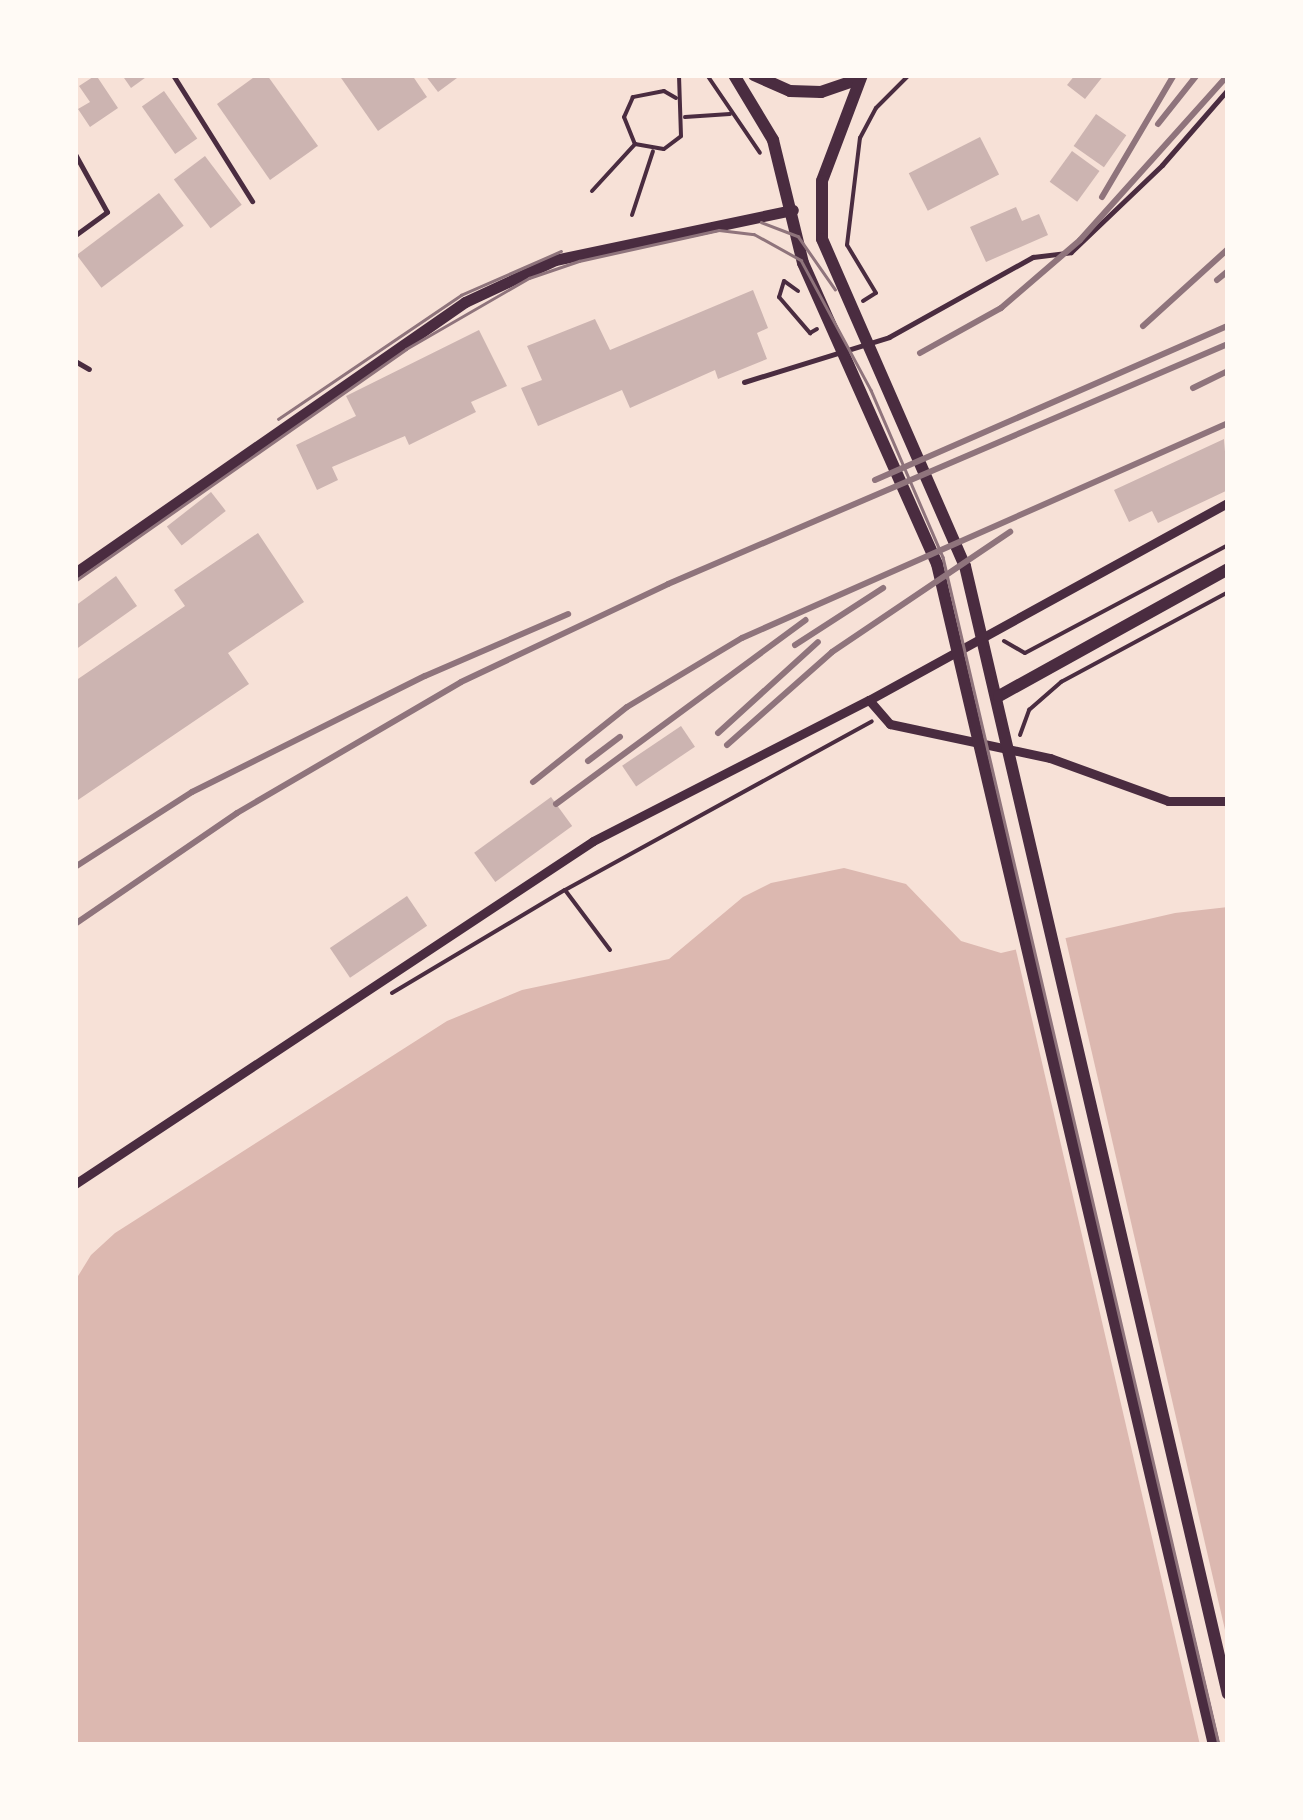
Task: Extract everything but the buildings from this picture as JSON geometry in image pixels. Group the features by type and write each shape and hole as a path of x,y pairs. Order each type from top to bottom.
{"main road":[{"path":"734,75 773,140 817,297 926,536 956,633 1214,1745"},
{"path":"754,75 790,91 821,92 860,77"},
{"path":"860,77 822,181 822,236 839,287 951,524 999,696 1228,1694"},
{"path":"792,210 822,236"},
{"path":"999,696 1228,569"}],"street":[{"path":"75,572 401,342 496,286 555,260 792,210"},
{"path":"75,1184 593,841 868,700 1228,502"},
{"path":"868,700 890,724 1050,758 1168,802 1228,801"}],"lane":[{"path":"173,75 252,201"},
{"path":"744,382 889,337 1033,257 1071,252 1162,165 1228,89"},
{"path":"75,154 106,212 75,235"},
{"path":"75,361 88,369"}],"path":[{"path":"676,98 679,75"},
{"path":"707,75 762,156"},
{"path":"876,293 848,245 860,138 876,108 910,75"},
{"path":"632,214 654,151 681,136 685,117 676,98 664,90 633,97 624,118 634,144 654,151"},
{"path":"685,117 732,114"},
{"path":"592,191 634,144"},
{"path":"784,280 780,297 810,333"},
{"path":"858,298 866,314"},
{"path":"996,629 1010,649 1025,653 1228,545"},
{"path":"1019,748 1029,710 1061,682 1228,592"},
{"path":"386,996 565,890 883,716"},
{"path":"565,890 610,950"}],"shaded area":[{"path":"844,868 906,884 961,941 1001,953 1175,913 1228,907 1228,1745 75,1745 75,1281 91,1255 115,1233 447,1021 522,990 669,959 743,897 771,883"}],"pier":[{"path":"1065,936 1228,1643 1228,1745 1200,1745 1015,946"}],"tram line":[{"path":"761,222 798,236 835,289"},
{"path":"75,581 406,349 529,278 579,261 719,230 754,234 801,260 871,390 943,557 1219,1745"},
{"path":"278,419 461,295 561,251"}],"railway":[{"path":"1102,197 1174,75"},
{"path":"1158,124 1197,75"},
{"path":"920,353 1001,308 1080,240 1228,75"},
{"path":"1143,326 1228,249"},
{"path":"1217,280 1228,271"},
{"path":"875,480 1228,326"},
{"path":"75,924 237,813 461,682 668,584 1228,344"},
{"path":"1193,388 1228,371"},
{"path":"533,782 627,707 742,638 1228,423"},
{"path":"727,745 832,652 1010,532"},
{"path":"795,645 883,588"},
{"path":"75,867 192,792 425,676 568,614"},
{"path":"556,804 806,620"},
{"path":"718,733 818,642"},
{"path":"588,761 620,737"}]}
